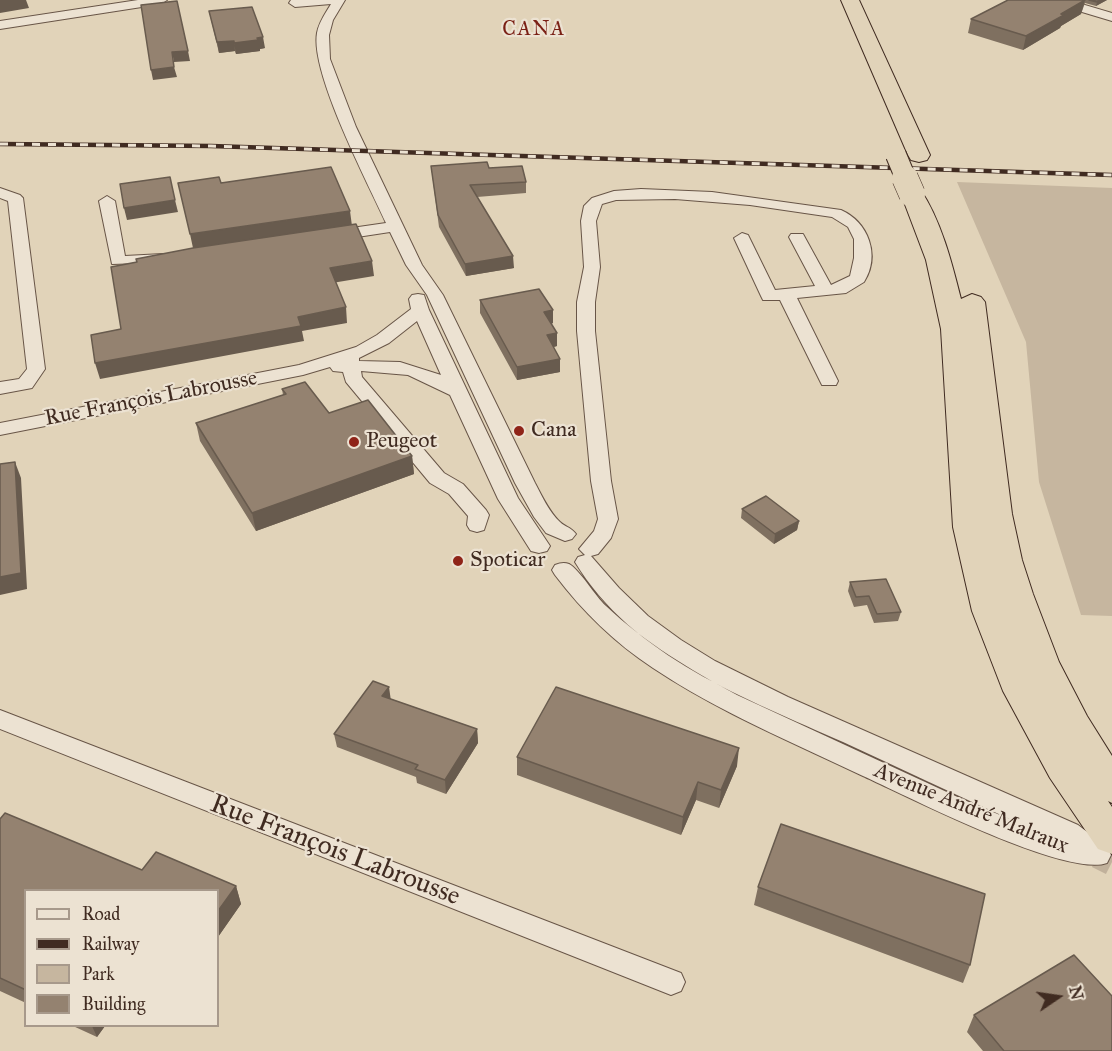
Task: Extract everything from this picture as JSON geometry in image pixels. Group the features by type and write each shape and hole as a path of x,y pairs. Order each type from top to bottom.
{"highway":[{"path":"832,0 869,90"},
{"path":"850,0 922,191 950,302 959,380 969,527 986,596 1013,674 1050,745 1088,806 1112,837"},
{"path":"887,134 908,155"},
{"path":"922,191 959,253 971,301 983,383 998,524 1020,605 1050,683 1085,748 1112,787"}],"street":[{"path":"61,0 71,14"},
{"path":"0,25 142,1 161,0"},
{"path":"292,1 334,0"},
{"path":"313,68 311,60 313,21 334,0"},
{"name":"Avenue André Malraux","path":"334,0 323,35 324,59 349,127 414,265 435,294 544,517 554,528 579,545 619,603 697,662 761,694 1069,833 1098,855 1062,849 969,813 714,694 663,663 617,628 596,610 563,570 557,570 512,505 456,391 439,342 444,315"},
{"path":"1056,0 1112,17"},
{"path":"292,1 309,15"},
{"name":"Avenue André Malraux","path":"322,93 332,113 349,127"},
{"path":"0,193 15,198 36,369 25,384 0,388"},
{"path":"539,546 546,538 579,545 604,533 608,519 588,344 586,302 593,264 589,216 591,208 598,201 614,195 702,196 799,207 847,216 861,231 863,261 858,278 840,289 769,296 742,238"},
{"path":"107,201 117,261 181,257"},
{"path":"316,238 396,226"},
{"path":"797,237 825,290"},
{"name":"Avenue André Malraux","path":"414,265 420,310 439,342 483,396"},
{"path":"786,294 829,381"},
{"name":"Rue François Labrousse","path":"351,361 420,310"},
{"path":"392,332 439,342 431,357 404,369"},
{"path":"351,361 353,378 437,478 456,489 480,515 477,525"},
{"name":"Rue François Labrousse","path":"0,429 351,361 385,364 404,369 443,382 456,391"},
{"path":"563,570 572,570 579,545"},
{"name":"Rue François Labrousse","path":"0,719 671,982"}],"green space":[{"path":"957,182 1112,188 1112,616 1081,615 1039,482 1026,342"}],"building":[{"path":"1008,0 1085,0 1061,14 1064,15 1026,36 971,19"},
{"path":"177,1 188,51 172,52 174,67 151,70 141,5"},
{"path":"252,7 263,37 257,38 258,40 234,43 234,41 217,42 209,11"},
{"path":"487,162 489,168 522,166 526,182 470,185 513,256 465,264 438,215 431,166"},
{"path":"331,167 350,211 190,234 178,183 219,177 221,183"},
{"path":"170,177 175,200 124,208 120,184"},
{"path":"356,224 372,261 330,268 346,307 298,317 301,326 95,363 91,335 121,329 111,267 137,262 136,259 193,248"},
{"path":"539,289 553,310 544,312 557,333 547,335 560,359 517,367 480,300"},
{"path":"305,382 329,413 368,400 412,456 252,513 196,423 286,394 282,389"},
{"path":"15,462 21,573 0,577 0,464"},
{"path":"766,496 799,521 775,534 742,509"},
{"path":"886,579 901,612 877,614 869,596 856,597 850,582"},
{"path":"373,681 389,687 382,696 477,729 445,780 415,769 418,765 334,734"},
{"path":"556,687 739,748 721,790 698,782 683,817 517,757"},
{"path":"5,813 142,870 156,852 236,886 219,910 219,889 24,889 24,989 0,978 0,819"},
{"path":"781,824 985,894 970,965 758,887"},
{"path":"1074,955 1112,996 1112,1051 1004,1051 974,1015"}],"tunnel":[{"path":"1098,855 1112,862"}],"railway":[{"path":"0,144 211,146 1112,175"}],"place":[{"name":"Cana","path":"519,431"},
{"name":"Peugeot","path":"354,442"},
{"name":"Spoticar","path":"458,561"}],"district":[{"name":"CANA","path":"534,30"}]}
